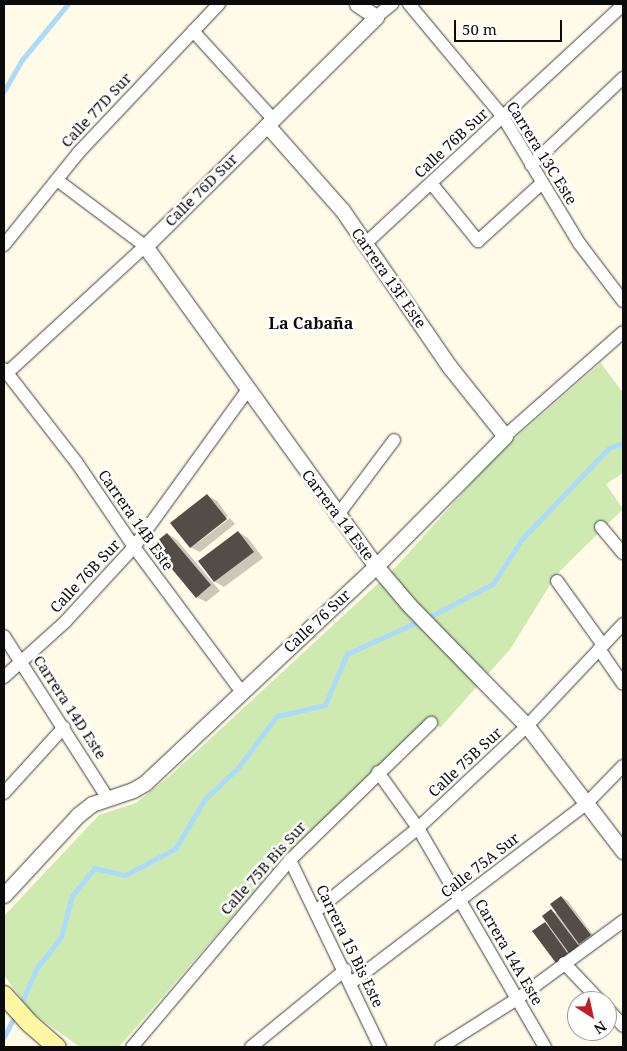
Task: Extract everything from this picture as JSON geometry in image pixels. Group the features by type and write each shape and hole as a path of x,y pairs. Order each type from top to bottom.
{"main road":[{"path":"4,995 28,1022 57,1047"}],"street":[{"name":"Calle 77D Sur","path":"4,245 79,152 219,4"},
{"path":"358,4 376,18"},
{"name":"Calle 76D Sur","path":"5,371 145,246 392,4"},
{"name":"Carrera 13C Este","path":"409,4 503,117 579,243 623,301"},
{"name":"Calle 76B Sur","path":"366,243 623,5"},
{"path":"193,31 270,122"},
{"path":"531,166 623,78"},
{"name":"Carrera 13F Este","path":"270,122 319,181 366,243 449,366 505,436"},
{"name":"Carrera 14 Este","path":"57,180 145,246 249,388 337,516 376,566 441,639 527,726 623,851"},
{"path":"431,184 478,241 542,183"},
{"name":"Calle 76 Sur","path":"4,895 78,814 107,797 133,790 145,783 376,566 505,436 623,332"},
{"name":"Carrera 14B Este","path":"5,371 77,463 134,547 241,691"},
{"name":"Calle 76B Sur","path":"4,677 65,622 134,547 249,388"},
{"path":"337,516 394,440"},
{"path":"601,528 623,553"},
{"path":"557,581 623,684"},
{"name":"Calle 75B Sur","path":"316,910 418,828 527,726 623,624"},
{"name":"Carrera 14D Este","path":"4,636 64,727 107,797"},
{"name":"Calle 75B Bis Sur","path":"132,1047 290,860 378,772 431,723"},
{"path":"4,792 64,727"},
{"name":"Calle 75A Sur","path":"351,984 461,902 586,804 623,766"},
{"name":"Carrera 14A Este","path":"378,772 418,828 545,1047"},
{"name":"Carrera 15 Bis Este","path":"290,860 345,970 380,1047"},
{"path":"440,1047 462,1042 516,999 623,921"},
{"path":"564,963 591,991"},
{"path":"251,1047 345,970"}],"green space":[{"path":"601,363 623,393 623,473 606,484 623,509 556,575 511,648 440,728 430,717 264,880 119,1047 80,1047 31,1012 4,975 4,916 99,815 136,803 172,774 396,567 501,450"}],"building":[{"path":"207,494 227,519 190,548 170,523"},
{"path":"238,531 254,552 214,582 198,561"},
{"path":"167,533 211,585 196,598 152,545"},
{"path":"561,896 591,935 579,944 550,904"},
{"path":"551,909 579,946 569,953 542,916"},
{"path":"545,922 568,954 556,963 532,931"}],"waterway":[{"path":"4,91 22,60 68,4"},
{"path":"427,618 493,584 522,539 609,448 623,443"},
{"path":"23,999 37,968 61,937 72,896 95,868 125,875 175,849 205,799 237,769 277,716 325,705 347,654 419,621"},
{"path":"4,1037 15,1015"}],"district":[{"name":"La Cabaña","path":"311,323"}]}
